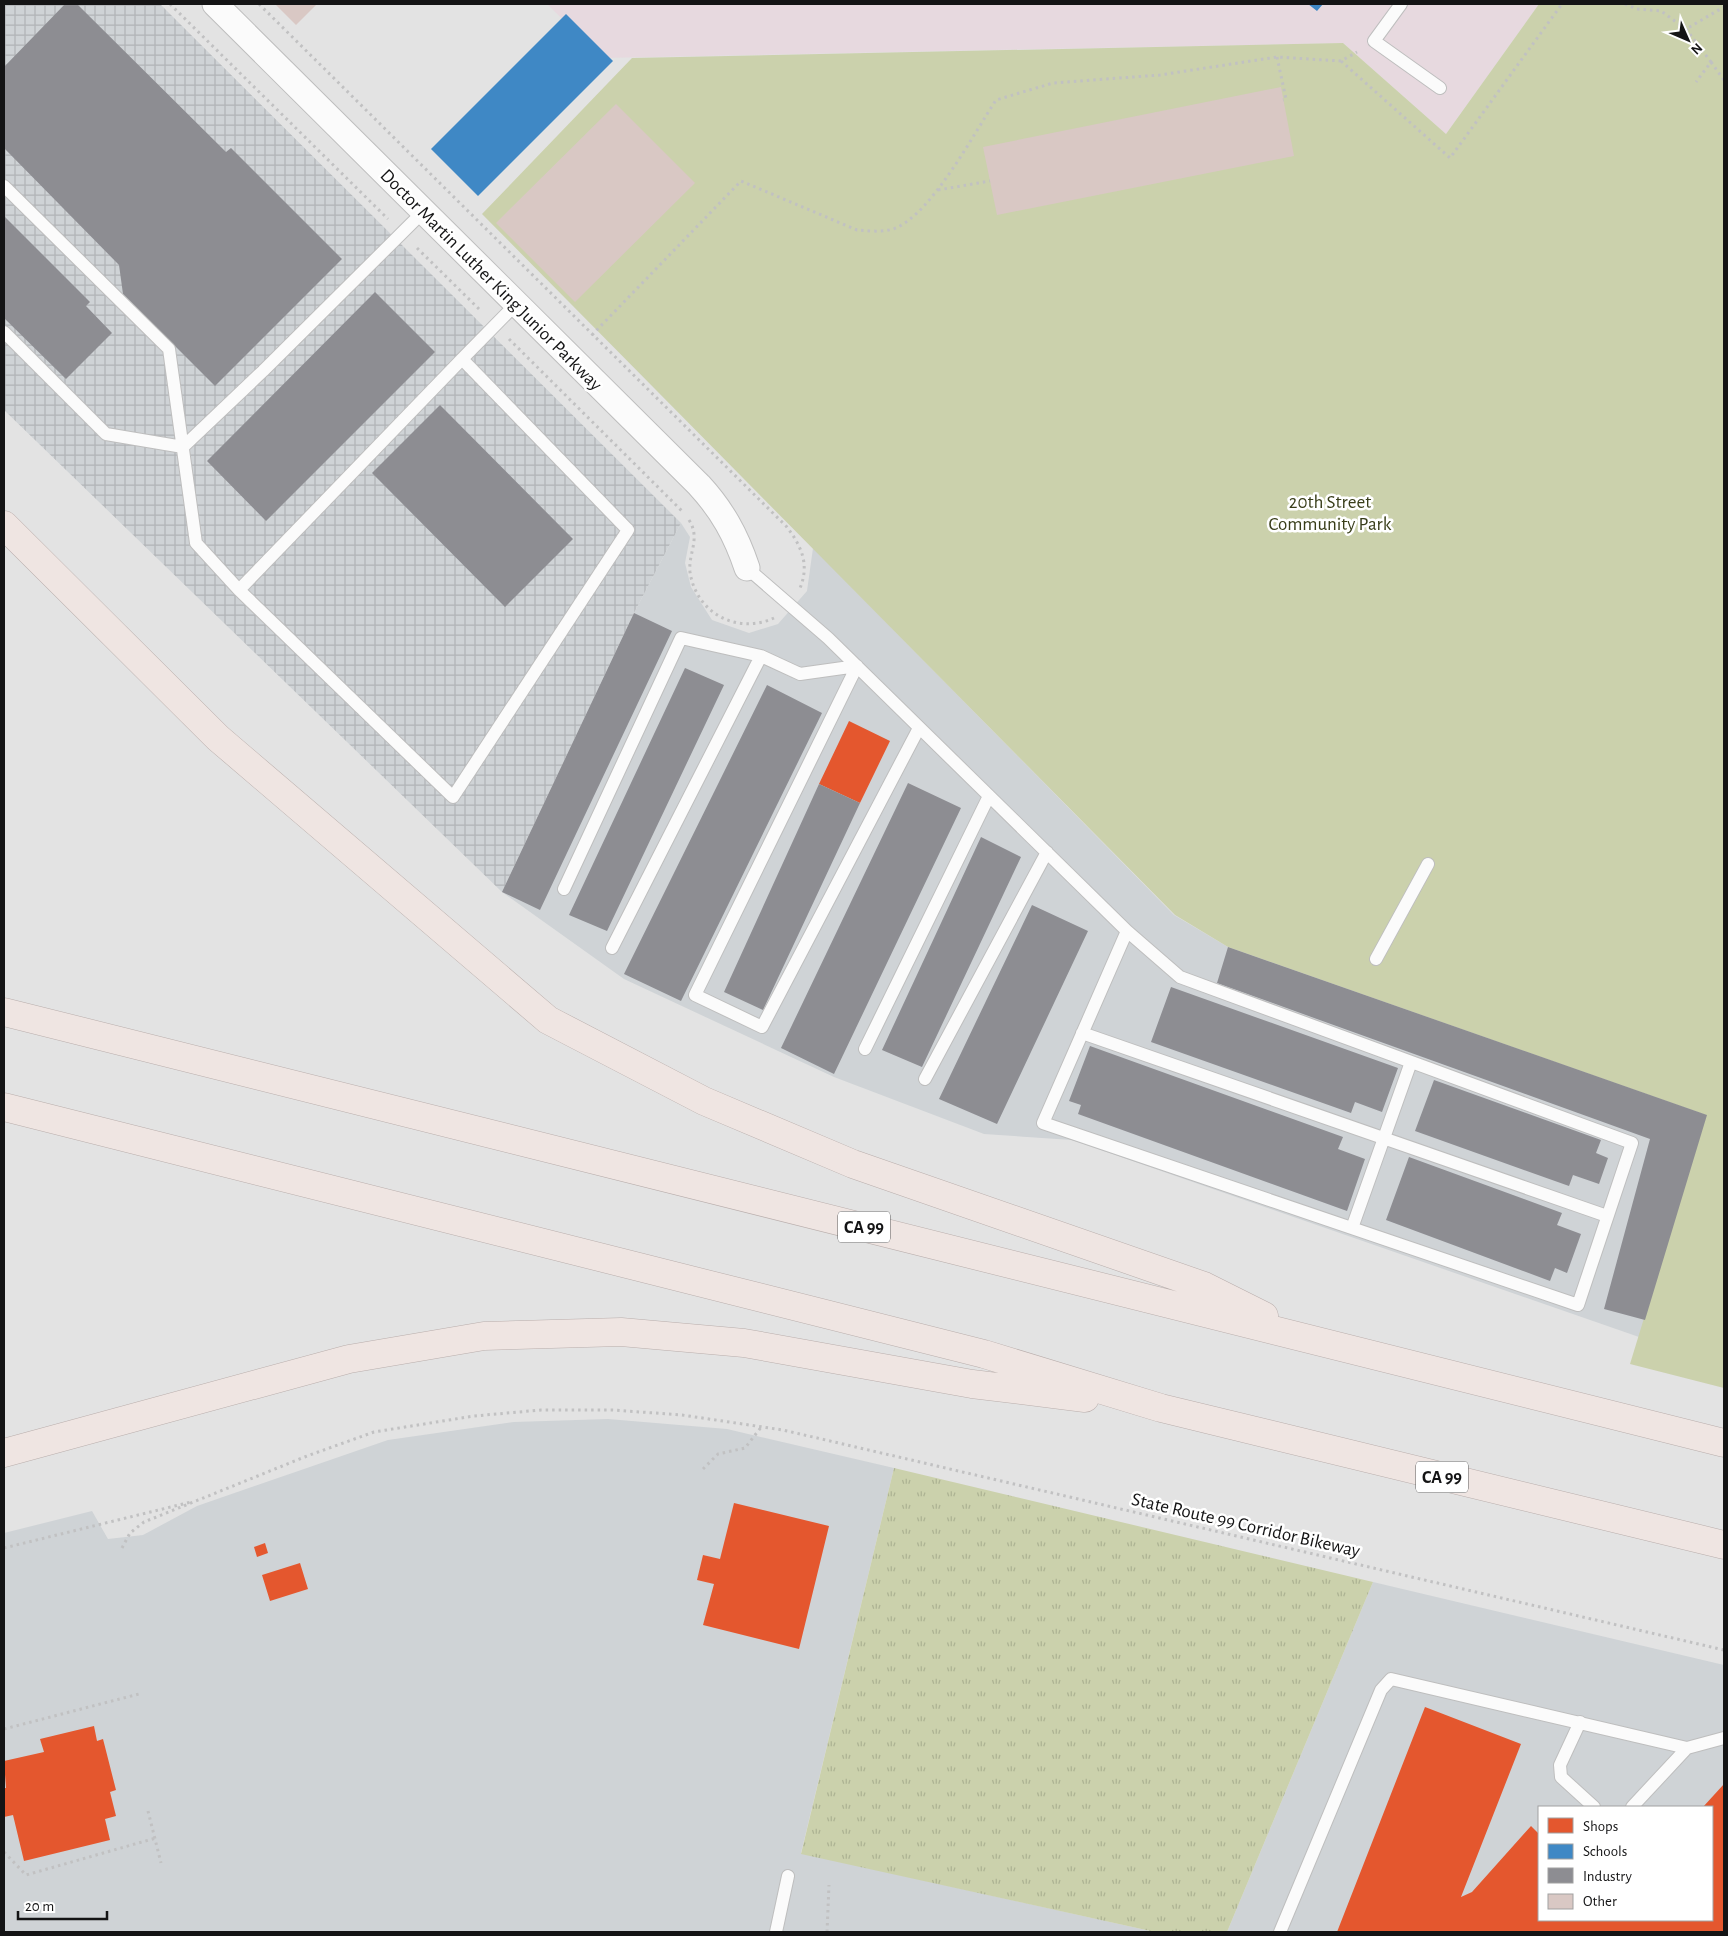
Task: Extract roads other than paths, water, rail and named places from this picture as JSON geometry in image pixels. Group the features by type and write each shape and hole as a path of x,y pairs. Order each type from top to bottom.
{"highway":[{"path":"4,525 218,738 548,1020 704,1101 853,1164 1204,1286 1307,1338"},
{"name":"CA 99","path":"4,1012 1724,1443"},
{"name":"CA 99","path":"4,1107 984,1354 1161,1408 1724,1545"},
{"path":"4,1453 349,1359 484,1336 621,1332 744,1343 972,1384 1161,1408"}],"street":[{"name":"Doctor Martin Luther King Junior Parkway","path":"215,4 713,500 728,520 739,543 747,568"}],"lane":[{"path":"1401,4 1374,41 1440,88"},
{"path":"4,186 169,349 196,543 239,590 452,797 628,530 462,359"},
{"path":"183,447 270,364 424,211"},
{"path":"239,590 517,303"},
{"path":"4,332 106,434 183,447"},
{"path":"747,568 828,638 1127,931 1180,977 1632,1143 1578,1305 1043,1123 1127,931"},
{"path":"564,888 681,638 761,656 800,674 857,666"},
{"path":"612,948 761,656"},
{"path":"857,666 695,995 762,1027 919,728"},
{"path":"865,1049 989,796"},
{"path":"925,1079 1047,852"},
{"path":"1376,959 1428,864"},
{"path":"1082,1033 1607,1216"},
{"path":"1352,1228 1411,1062"},
{"path":"1280,1932 1381,1690 1391,1679 1687,1748 1724,1738"},
{"path":"1580,1722 1560,1765 1561,1777 1593,1806"},
{"path":"1633,1806 1687,1748"},
{"path":"776,1932 788,1876"}],"park label":[{"name":"20th Street Community Park","path":"1330,512"}]}
